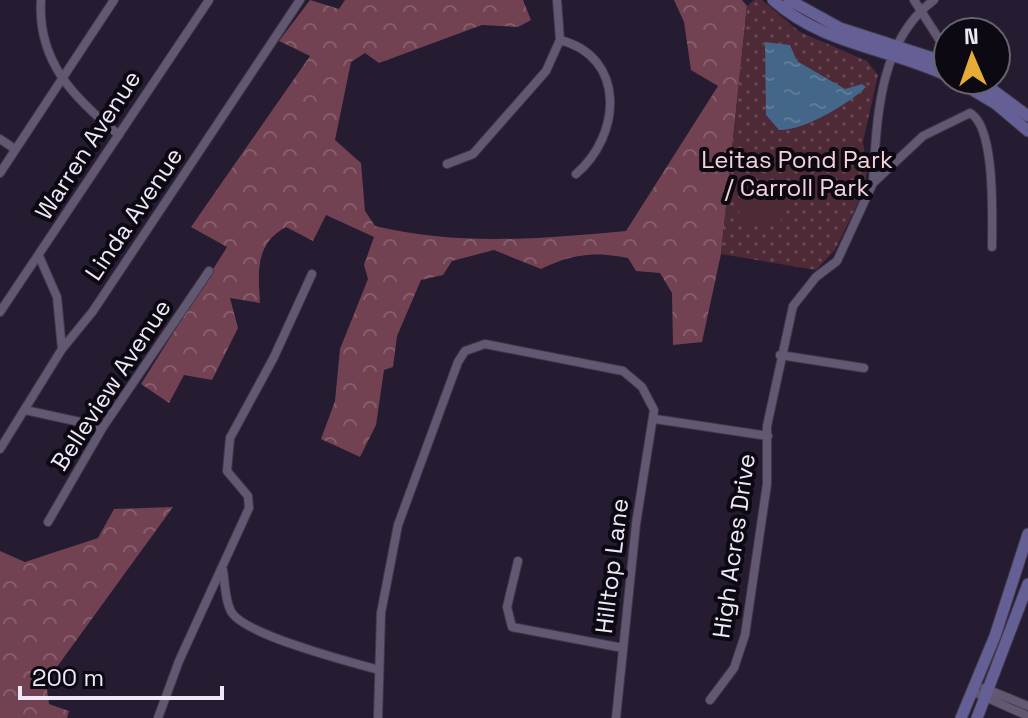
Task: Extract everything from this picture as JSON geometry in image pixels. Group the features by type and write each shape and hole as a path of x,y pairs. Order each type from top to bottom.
{"street":[{"path":"41,0 44,36 61,81 119,135"},
{"path":"0,173 114,0"},
{"name":"Warren Avenue","path":"0,312 209,0"},
{"name":"Linda Avenue","path":"0,449 62,349 93,311 300,0"},
{"path":"447,164 473,154 546,71 560,40 557,0"},
{"path":"773,0 823,33 932,59"},
{"path":"789,0 832,25 932,68"},
{"path":"914,0 932,28"},
{"path":"873,183 877,116 895,50 934,0"},
{"path":"560,40 579,46 597,59 612,94 607,124 587,165 576,174"},
{"path":"983,96 1028,131"},
{"path":"1001,96 1028,116"},
{"path":"873,183 939,125 970,113 975,114 990,165 992,247"},
{"path":"0,139 15,149"},
{"name":"High Acres Drive","path":"710,700 734,668 745,635 766,487 768,436 780,355 797,298 837,261 873,183"},
{"path":"39,256 57,297 62,349"},
{"name":"Belleview Avenue","path":"48,522 103,427 209,271"},
{"path":"158,718 170,682 250,504 248,496 227,471 230,438 274,357 312,274"},
{"path":"378,718 383,596 398,525 431,428 465,351 485,344 623,371 642,387 654,410 655,419 768,436"},
{"path":"780,355 864,368"},
{"path":"25,410 103,427"},
{"name":"Hilltop Lane","path":"616,718 640,493 655,419"},
{"path":"961,718 1028,534"},
{"path":"518,561 507,607 512,627 623,648"},
{"path":"223,569 231,610 240,620 280,640 379,670"},
{"path":"977,718 1028,584"},
{"path":"974,688 1028,716"},
{"path":"987,694 1028,706"}],"green space":[{"path":"310,0 339,9 345,0 523,0 531,20 518,27 482,25 379,63 365,53 351,62 335,140 361,163 365,211 375,226 437,236 500,239 626,231 718,86 691,70 684,22 674,0 742,0 747,6 721,254 702,342 673,345 672,293 660,273 636,271 628,258 583,255 541,269 494,250 452,261 443,275 421,280 397,336 393,367 384,370 376,425 360,457 321,439 335,401 340,349 368,279 364,265 374,237 326,215 313,241 286,227 269,242 259,269 260,303 230,298 238,328 212,380 184,375 169,403 141,384 227,247 191,227 310,56 279,41"},
{"name":"Leitas Pond Park / Carroll Park","path":"754,0 762,0 800,32 867,61 878,75 863,142 867,172 864,191 835,250 816,270 721,254 747,6"},
{"path":"746,185 769,186 779,197 782,211 778,227 747,222 739,212"},
{"path":"173,507 46,682 49,704 69,711 67,718 0,718 0,551 25,562 98,538 114,509"}],"water":[{"path":"765,42 790,45 797,61 845,89 862,84 866,87 825,115 800,126 779,130 766,115"}]}
